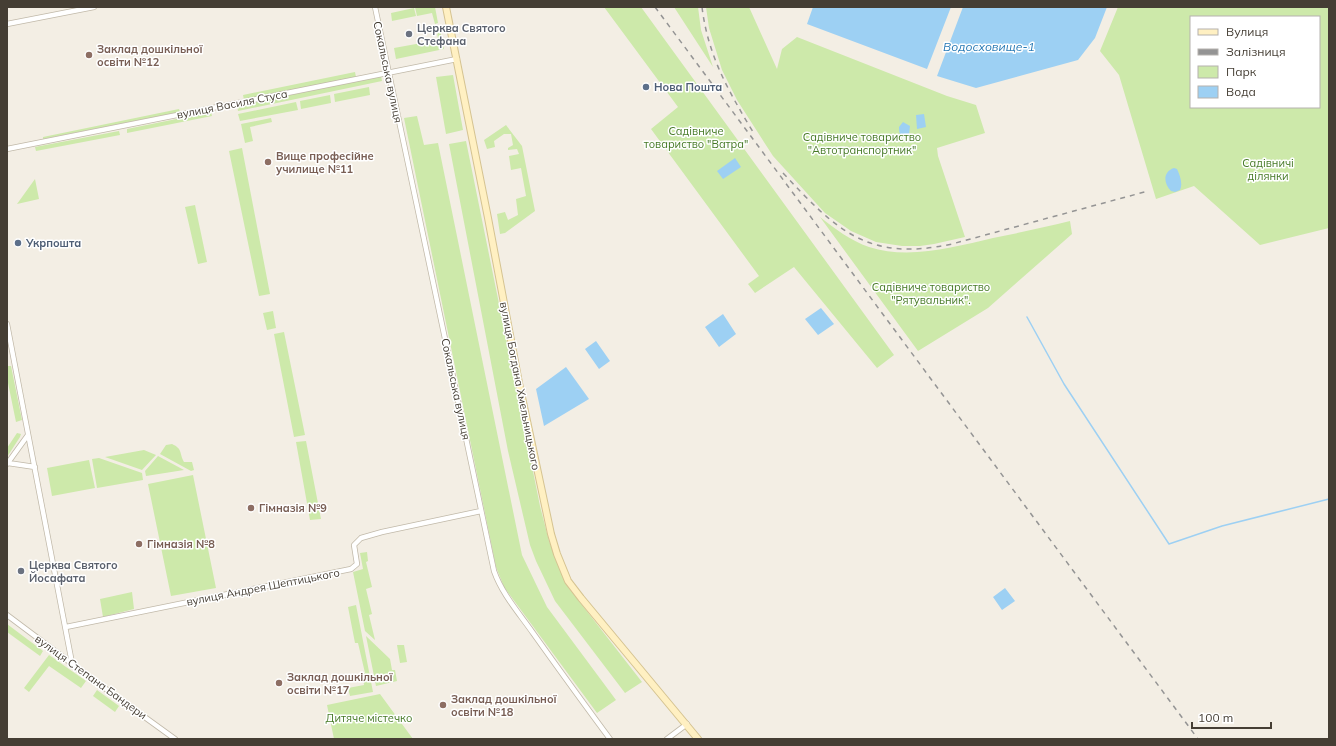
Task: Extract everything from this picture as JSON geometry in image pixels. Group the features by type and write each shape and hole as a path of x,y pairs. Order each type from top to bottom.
{"street":[{"path":"7,24 94,7"},
{"name":"Сокальська вулиця","path":"375,7 494,571 499,585 552,661 610,739"},
{"name":"вулиця Богдана Хмельницького","path":"446,7 519,383 551,534 557,554 568,581 687,724 696,737"},
{"name":"вулиця Василя Стуса","path":"7,150 457,59"},
{"path":"7,324 72,663"},
{"path":"28,435 7,463 34,467"},
{"name":"вулиця Андрея Шептицького","path":"66,626 351,569 357,564 354,545 361,538 382,532 481,511"},
{"name":"вулиця Степана Бандери","path":"7,615 175,739"},
{"path":"667,739 687,724"}],"green space":[{"path":"415,7 435,7 438,23 435,24 432,13 417,16"},
{"name":"Садівниче товариство \"Ватра\"","path":"604,7 641,7 894,355 877,368 794,267 755,293 748,284 759,276 651,129 678,107"},
{"path":"674,7 698,7 701,30 713,67"},
{"name":"Садівниче товариство \"Автотранспортник\"","path":"706,7 749,7 777,69 782,49 797,37 947,96 976,105 985,133 937,148 938,156 965,237 920,246 902,246 876,242 851,231 825,213 773,156 737,100 722,70 709,28"},
{"name":"Садівничі ділянки","path":"1118,7 1329,7 1329,228 1260,245 1194,186 1156,199 1119,75 1100,51"},
{"path":"414,8 416,16 392,21 391,13"},
{"path":"440,30 444,49 396,59 394,48 438,40 437,31"},
{"path":"355,72 356,77 244,100 243,95"},
{"path":"453,75 463,130 446,134 436,77"},
{"path":"381,76 382,81 238,111 237,106"},
{"path":"369,87 370,95 335,102 334,94"},
{"path":"330,95 331,103 301,109 300,101"},
{"path":"296,102 298,110 240,121 238,114"},
{"path":"179,109 180,112 43,139 43,137"},
{"path":"211,112 212,116 127,133 127,129"},
{"path":"417,116 424,145 438,143 522,555 547,607 616,700 597,713 504,587 496,567 404,118"},
{"path":"271,118 272,122 250,127 253,141 245,143 241,124"},
{"path":"506,125 522,146 535,211 505,233 500,234 497,214 505,212 508,220 518,215 516,199 526,196 521,168 511,170 509,156 519,154 517,149 508,150 508,148 513,145 511,134 504,134 494,141 495,147 487,149 484,140"},
{"path":"119,131 120,135 36,151 35,147"},
{"path":"466,141 540,506 549,541 568,587 642,682 625,693 555,601 530,545 508,451 449,144"},
{"path":"242,148 270,294 259,296 229,151"},
{"path":"35,179 39,199 17,204"},
{"path":"195,205 207,262 198,264 185,207"},
{"name":"Садівниче товариство \"Рятувальник\".","path":"820,217 843,234 856,241 869,247 884,251 931,251 1070,221 1072,234 988,308 918,351"},
{"path":"273,311 276,328 267,330 263,313"},
{"path":"284,332 305,435 294,437 274,334"},
{"path":"7,366 11,366 22,420 16,422 7,378"},
{"path":"17,433 21,434 20,437 7,457 7,448"},
{"path":"306,441 321,519 310,520 296,442"},
{"path":"172,444 178,448 184,462 192,462 194,470 191,471 160,454 166,445"},
{"path":"144,450 156,455 142,470 105,457"},
{"path":"158,456 184,470 146,476 145,471"},
{"path":"99,458 142,473 143,480 97,488 92,459"},
{"path":"89,460 95,488 52,496 47,468"},
{"path":"193,475 216,588 171,596 148,484"},
{"path":"367,552 368,561 366,562 372,587 366,589 372,614 369,615 375,640 365,631 353,572 363,569 360,553"},
{"path":"132,592 134,609 103,617 100,599"},
{"path":"356,605 373,692 350,696 348,688 364,685 362,673 365,673 358,643 355,643 348,607"},
{"path":"7,624 43,651 40,656 7,632"},
{"path":"366,636 390,659 392,670 395,670 397,681 376,686"},
{"path":"397,645 404,645 407,662 400,663"},
{"path":"49,655 86,681 81,688 49,666 29,692 24,688"},
{"path":"97,690 119,706 115,712 93,696"},
{"name":"Дитяче містечко","path":"380,694 413,739 334,739 327,705"}],"water":[{"path":"813,7 951,7 927,69 807,24"},
{"name":"Водосховище-1","path":"963,7 1107,7 1095,38 1078,60 976,88 937,76"},
{"path":"924,114 926,127 917,129 916,115"},
{"path":"903,122 910,126 909,135 906,139 901,136 899,131 899,127"},
{"path":"735,158 741,167 723,179 717,171"},
{"path":"1174,168 1177,169 1181,182 1180,190 1175,192 1171,191 1165,178 1167,172"},
{"path":"821,308 834,324 818,335 805,319"},
{"path":"723,314 736,334 719,347 705,327"},
{"path":"596,341 610,361 599,369 585,349"},
{"path":"566,367 589,399 544,426 536,389"},
{"path":"1005,588 1015,601 1002,610 993,597"}],"waterway":[{"path":"1027,317 1064,384 1169,544 1222,526 1329,499"}],"railway":[{"path":"655,7 1198,739"},
{"path":"702,7 709,41 720,72 735,102 753,132"},
{"path":"783,173 820,211 838,226 856,237 876,245 898,249 923,248 952,244 1148,191"}],"place":[{"name":"Церква Святого Стефана","path":"409,34"},
{"name":"Заклад дошкільної освіти №12","path":"89,55"},
{"name":"Нова Пошта","path":"646,87"},
{"name":"Вище професійне училище №11","path":"268,162"},
{"name":"Укрпошта","path":"18,243"},
{"name":"Гімназія №9","path":"251,508"},
{"name":"Гімназія №8","path":"139,544"},
{"name":"Церква Святого Йосафата","path":"21,571"},
{"name":"Заклад дошкільної освіти №17","path":"279,683"},
{"name":"Заклад дошкільної освіти №18","path":"443,705"}]}
